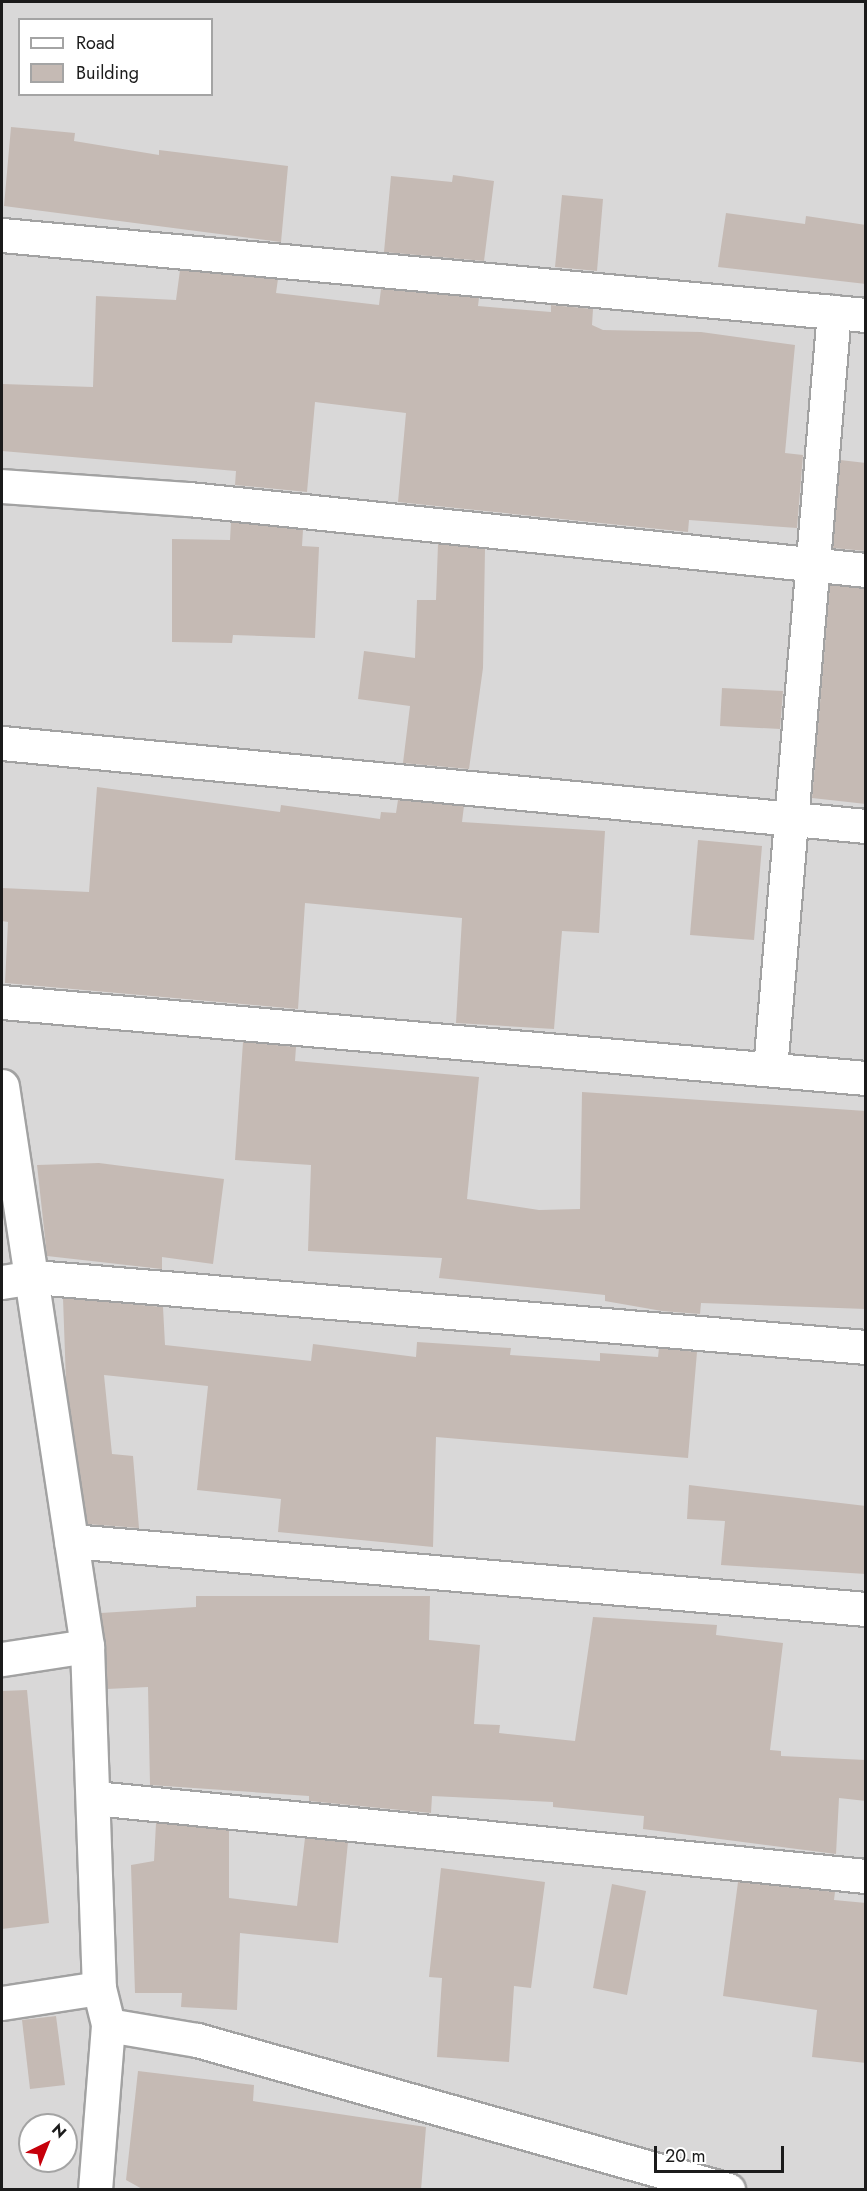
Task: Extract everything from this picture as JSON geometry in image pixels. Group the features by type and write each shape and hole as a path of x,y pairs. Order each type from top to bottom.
{"street":[{"path":"2,235 866,315"},
{"path":"770,1069 834,312"},
{"path":"2,486 189,499 866,570"},
{"path":"2,743 866,826"},
{"path":"2,1002 866,1078"},
{"path":"2,1086 34,1277 87,1646 95,1798 99,1988 108,2025 95,2190"},
{"path":"2,1282 34,1277 866,1347"},
{"path":"71,1541 866,1609"},
{"path":"2,1659 87,1646"},
{"path":"95,1798 866,1876"},
{"path":"2,2003 99,1988"},
{"path":"108,2025 196,2040 729,2190"}],"shaded area":[{"path":"2,2 865,2 865,2189 2,2189"}],"building":[{"path":"11,127 75,133 74,141 159,155 159,150 288,166 281,242 4,206"},
{"path":"453,175 494,181 484,261 384,252 391,176 452,182"},
{"path":"562,195 603,199 597,271 555,267"},
{"path":"726,213 805,224 806,216 866,225 866,284 718,267"},
{"path":"180,270 278,279 276,293 379,305 381,289 479,298 478,306 551,312 551,305 593,309 592,325 603,330 701,332 795,345 785,453 803,455 797,528 689,520 688,532 398,502 406,413 315,402 307,492 235,485 236,471 2,451 2,384 93,387 96,296 176,300"},
{"path":"840,460 866,463 866,551 833,548"},
{"path":"231,522 303,530 302,546 319,547 315,638 233,635 232,643 172,642 172,539 230,540"},
{"path":"438,544 485,549 483,668 469,769 403,763 410,706 358,699 364,651 415,658 417,600 436,600"},
{"path":"830,585 866,588 866,804 812,798"},
{"path":"722,688 783,691 780,729 720,726"},
{"path":"97,787 280,812 281,805 380,819 381,812 396,813 398,800 464,806 462,822 605,831 599,933 562,931 554,1029 456,1023 462,918 305,903 298,1009 5,983 8,922 2,921 2,888 89,892"},
{"path":"698,840 762,846 754,940 690,935"},
{"path":"243,1042 296,1047 295,1061 479,1077 467,1199 539,1210 580,1209 582,1092 866,1111 866,1309 701,1303 700,1314 662,1311 605,1301 605,1295 439,1278 442,1258 308,1251 311,1165 235,1160"},
{"path":"99,1163 224,1179 213,1264 162,1257 162,1269 47,1256 37,1165"},
{"path":"63,1298 163,1307 165,1345 311,1361 313,1344 416,1357 417,1342 511,1348 510,1355 600,1361 600,1353 658,1357 659,1348 697,1352 688,1458 436,1437 433,1547 278,1532 281,1499 197,1490 208,1386 104,1375 112,1454 133,1456 139,1528 87,1524 66,1382"},
{"path":"689,1485 866,1506 866,1574 721,1565 725,1521 687,1519"},
{"path":"196,1596 430,1596 429,1640 480,1645 474,1724 500,1725 499,1733 575,1741 593,1617 717,1625 716,1635 783,1643 770,1750 781,1751 781,1756 866,1760 866,1801 839,1798 836,1854 643,1829 644,1816 553,1807 553,1802 432,1796 431,1813 309,1801 309,1796 150,1785 148,1687 107,1689 101,1613 196,1607"},
{"path":"27,1690 49,1923 2,1929 2,1691"},
{"path":"156,1823 229,1830 229,1898 297,1906 305,1838 348,1842 338,1943 240,1933 237,2010 181,2007 182,1993 135,1993 131,1865 154,1861"},
{"path":"441,1868 545,1882 531,1988 514,1986 509,2062 437,2057 442,1978 429,1977"},
{"path":"738,1882 835,1892 834,1900 866,1903 866,2063 812,2057 817,2010 723,1996"},
{"path":"612,1884 646,1891 627,1995 593,1988"},
{"path":"56,2016 65,2085 30,2089 22,2020"},
{"path":"138,2071 254,2085 253,2101 426,2127 421,2190 144,2190 126,2180"}]}
